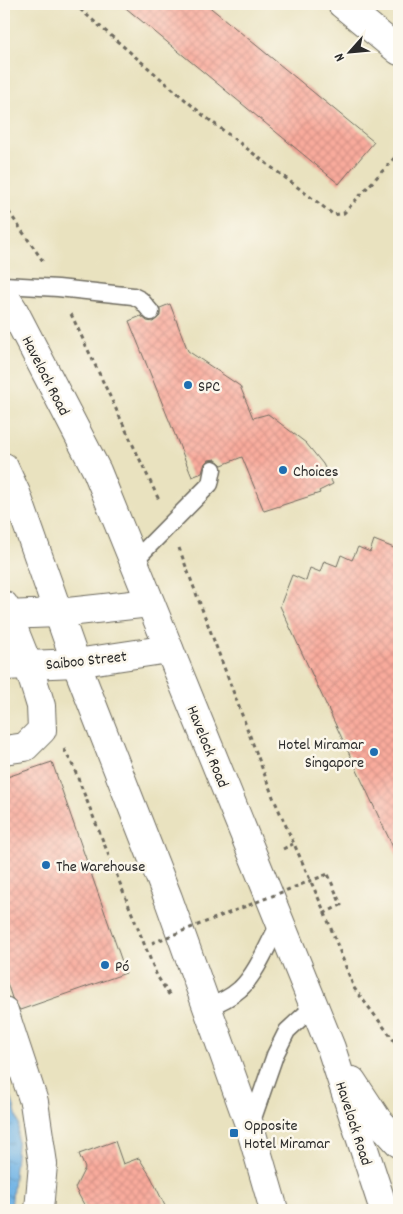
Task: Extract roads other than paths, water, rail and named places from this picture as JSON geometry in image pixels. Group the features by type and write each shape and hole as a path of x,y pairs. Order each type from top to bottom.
{"main road":[{"path":"342,4 399,51"},
{"name":"Havelock Road","path":"4,295 97,471 331,1048 384,1210"},
{"path":"4,467 16,493 76,663 168,898 250,1127 274,1210"},
{"path":"4,750 24,747 42,730 41,706 16,666 5,612 59,613 150,603"},
{"name":"Saiboo Street","path":"16,666 76,663 169,649"},
{"path":"4,1011 34,1102 42,1164 39,1210"},
{"path":"331,1048 377,1119 399,1143"}],"lane":[{"path":"4,285 58,288 133,296 141,300 151,312"},
{"path":"133,562 210,484 213,469"},
{"path":"206,1008 222,1002 241,988 256,967 280,922"},
{"path":"250,1127 275,1055 287,1031 314,1006"}],"water":[{"path":"4,1071 19,1124 11,1210 4,1210"}],"place":[{"name":"SPC","path":"188,385"},
{"name":"Choices","path":"283,470"},
{"name":"Hotel Miramar Singapore","path":"374,752"},
{"name":"The Warehouse","path":"46,865"},
{"name":"Pó","path":"105,965"},
{"name":"Opposite Hotel Miramar","path":"234,1133"}]}
